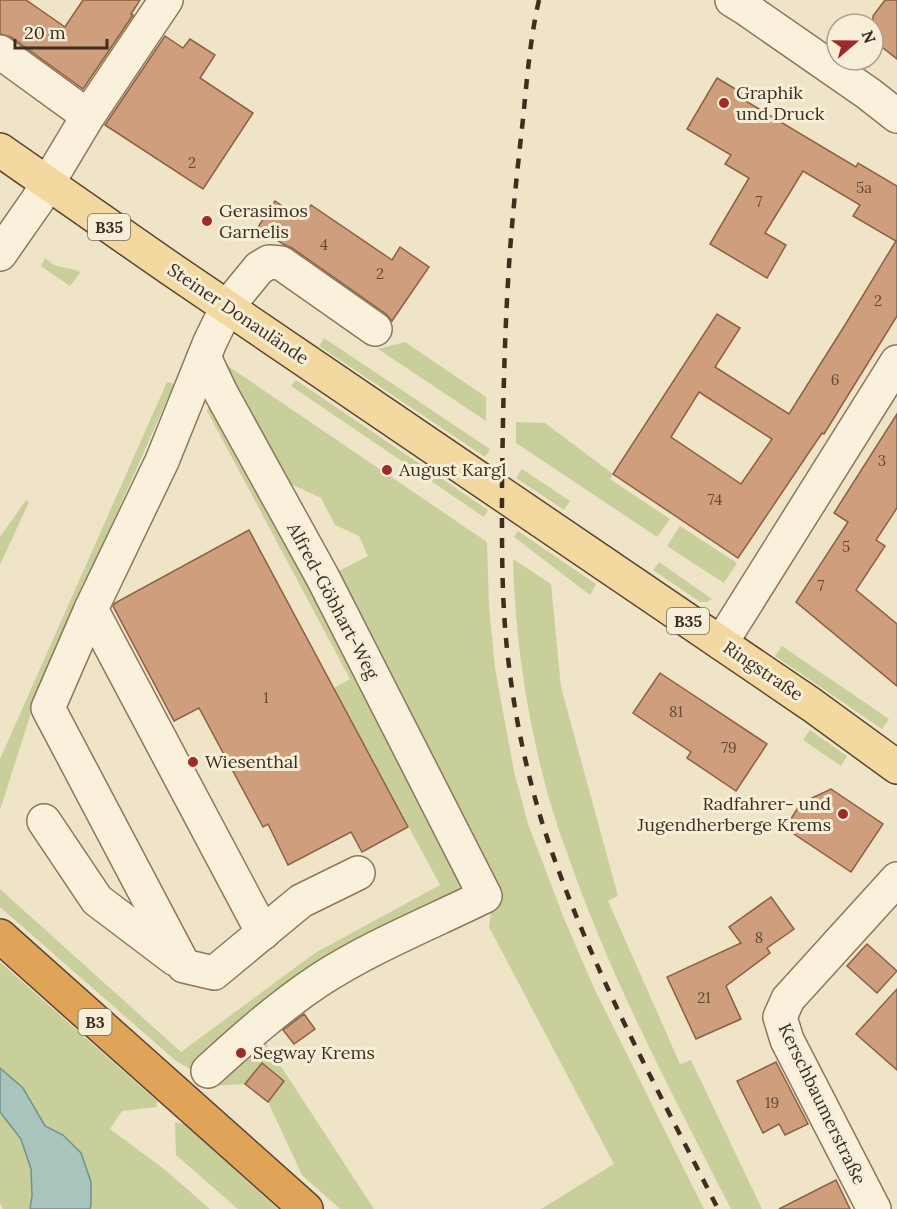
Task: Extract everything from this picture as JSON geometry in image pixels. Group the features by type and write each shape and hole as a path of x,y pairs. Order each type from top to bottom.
{"highway":[{"name":"B3","path":"0,936 306,1209"}],"main road":[{"name":"Steiner Donaulände","path":"0,150 477,477"},
{"name":"Ringstraße","path":"477,477 812,705 897,767"}],"street":[{"path":"3,249 166,0"},
{"path":"746,2 897,116"},
{"path":"0,52 88,116"},
{"path":"184,966 48,708 91,609 162,461 227,307 259,268 269,262 281,263 375,329"},
{"name":"Alfred-Göbhart-Weg","path":"204,357 221,393 323,578 485,896 364,955 318,982 257,1027 208,1071"},
{"path":"721,643 894,375"},
{"path":"91,609 263,933"},
{"path":"44,821 97,900 184,966 214,973 301,902 358,873"},
{"name":"Kerschbaumerstraße","path":"874,1209 787,1040 780,1017 788,999 897,879"}],"green space":[{"path":"45,258 54,265 80,273 70,286 41,266"},
{"path":"324,338 490,449 485,457 319,346"},
{"path":"405,342 486,397 486,421 378,349"},
{"path":"224,366 228,366 487,542 489,606 495,668 514,771 528,824 565,921 595,990 704,1209 541,1209 614,1164 489,927 494,890 331,575 368,556 359,536 335,525 321,498 276,477"},
{"path":"296,380 488,510 484,517 291,386"},
{"path":"167,382 174,384 38,691 0,810 0,759"},
{"path":"211,400 466,883 460,895 252,1022 374,1209 340,1209 302,1175 268,1102 284,1081 262,1064 245,1084 209,1086 193,1071 175,1060 0,907 0,889 181,1052 315,953 440,885 334,688 350,679 207,411"},
{"path":"516,422 545,423 613,474 610,479 670,519 657,537 516,443"},
{"path":"522,469 570,501 564,510 516,478"},
{"path":"26,500 29,502 0,565 0,537"},
{"path":"680,526 737,563 724,583 667,546"},
{"path":"518,531 596,584 590,595 514,537"},
{"path":"513,559 551,584 561,687 618,896 608,901 680,1064 691,1060 762,1209 731,1209 628,1003 591,918 556,822 537,752 520,656"},
{"path":"659,562 712,599 700,602 653,570"},
{"path":"782,646 889,719 882,729 775,656"},
{"path":"810,730 847,756 841,766 803,740"},
{"path":"0,962 157,1101 157,1107 122,1111 110,1129 164,1169 210,1209 90,1209 91,1204 63,1135 45,1127 23,1088 0,1068"},
{"path":"0,1112 21,1139 31,1169 30,1209 3,1209 0,1203"},
{"path":"175,1122 184,1124 278,1209 238,1209 176,1155"}],"water":[{"path":"0,1068 23,1088 45,1126 63,1135 81,1153 91,1182 90,1209 30,1209 31,1169 21,1139 0,1112"}],"building":[{"path":"0,0 26,0 65,27 83,0 140,0 131,14 133,15 83,89 11,37 0,34"},
{"path":"885,0 897,0 897,59 885,50 885,12 876,12"},
{"path":"165,36 183,48 190,39 215,55 200,78 253,113 203,189 105,125"},
{"path":"717,78 742,93 739,97 856,167 858,163 897,186 897,316 824,434 822,433 738,558 613,474 717,314 740,328 715,367 789,414 896,241 853,216 860,205 803,171 765,233 786,245 767,278 710,244 749,178 725,164 731,155 687,129","holes":["699,392 772,439 741,484 671,437"]},
{"path":"275,201 302,219 311,205 392,260 400,247 429,267 392,321 386,314 292,248 258,227"},
{"path":"897,414 897,508 876,540 885,546 856,590 897,624 897,686 796,602 848,522 834,513"},
{"path":"249,530 408,827 362,852 351,832 288,865 268,824 263,827 199,708 174,721 113,606"},
{"path":"660,673 767,744 736,791 687,758 691,752 633,713"},
{"path":"831,789 883,824 851,872 785,828 801,803"},
{"path":"771,897 794,929 767,948 770,953 726,986 741,1019 696,1039 667,977 741,943 729,927"},
{"path":"867,944 897,971 877,993 847,966"},
{"path":"897,989 897,1070 856,1034"},
{"path":"304,1014 315,1029 294,1044 283,1030"},
{"path":"776,1062 808,1124 785,1135 779,1124 763,1133 737,1081"},
{"path":"262,1063 284,1081 268,1102 245,1084"},
{"path":"836,1180 850,1209 779,1209"}],"railway":[{"path":"539,0 529,59 516,180 506,332 502,552 506,643 511,685 536,800 558,870 622,1018 718,1209"}],"place":[{"name":"Graphik und Druck","path":"724,103"},
{"name":"Gerasimos Garnelis","path":"207,221"},
{"name":"August Kargl","path":"387,470"},
{"name":"Wiesenthal","path":"193,762"},
{"name":"Radfahrer- und Jugendherberge Krems","path":"843,814"},
{"name":"Segway Krems","path":"241,1053"}]}
